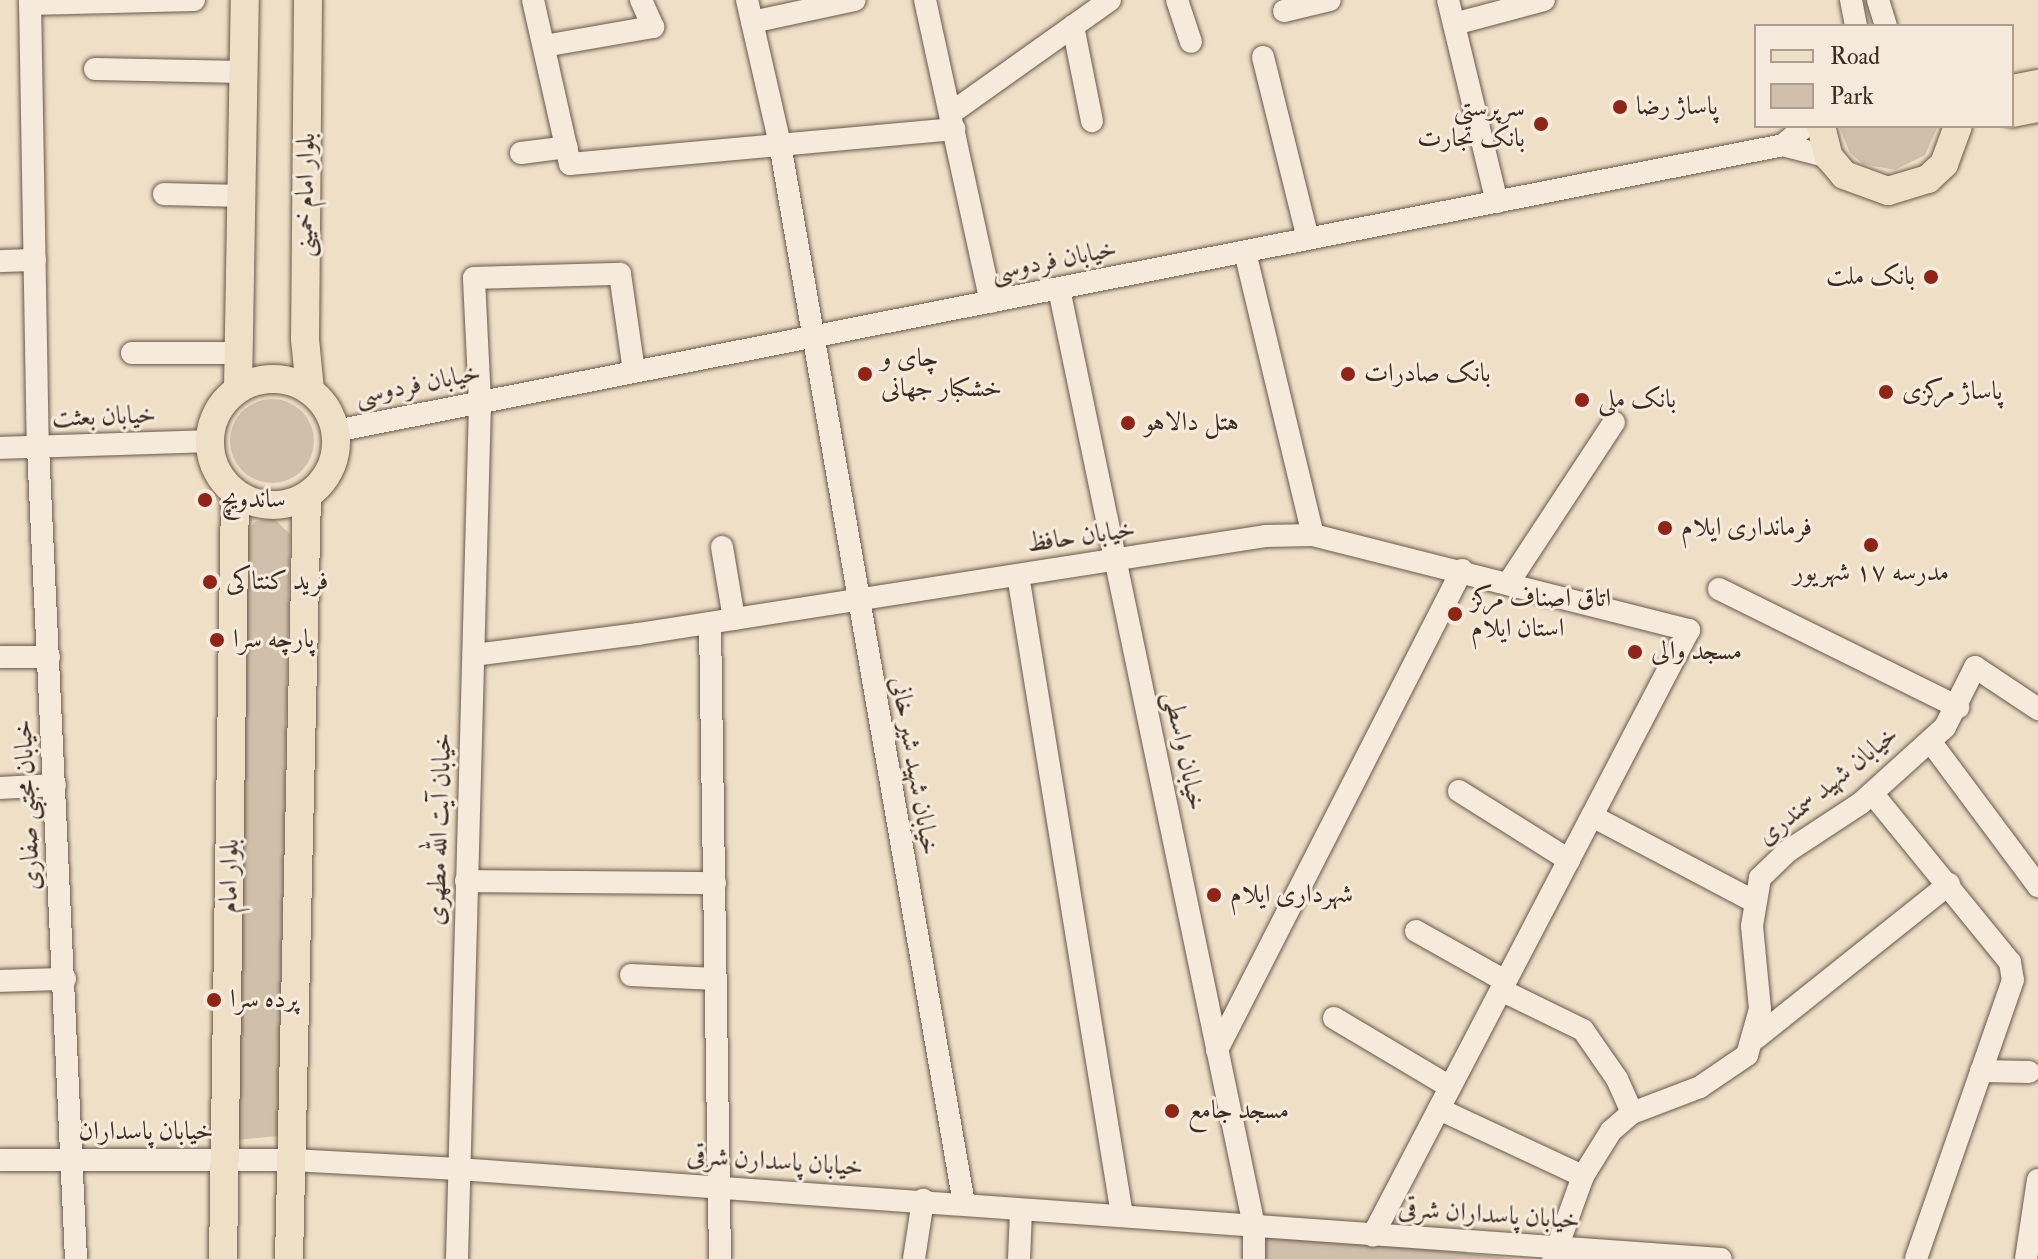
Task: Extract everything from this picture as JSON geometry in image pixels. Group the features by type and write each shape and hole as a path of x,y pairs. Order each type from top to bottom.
{"main road":[{"path":"238,389 245,0"},
{"name":"بلوار امام خمینی","path":"308,0 305,339 310,390"},
{"path":"2018,107 2038,84"},
{"path":"1822,128 1829,157 1854,181 1888,191 1928,179 1956,136"},
{"path":"274,379 310,390 324,404 335,431 330,471 307,496 271,506 235,494 221,480 209,441 223,403 238,389 274,379"},
{"name":"بلوار امام","path":"223,1259 235,494"},
{"path":"289,1259 307,496"}],"street":[{"path":"30,2 194,0"},
{"path":"533,0 570,164 780,144 953,121 1110,0"},
{"path":"544,46 653,27 641,0"},
{"name":"خیابان شهید شیر خانی","path":"747,0 780,144 855,599 964,1204"},
{"path":"752,22 855,0"},
{"path":"925,0 991,302"},
{"path":"1177,0 1191,42"},
{"path":"1284,11 1330,0"},
{"path":"1448,0 1497,202"},
{"path":"1454,24 1544,0"},
{"path":"1851,0 1856,24"},
{"path":"1878,0 1885,24"},
{"name":"خیابان مجتبی صفاری","path":"30,2 38,447 74,1160 76,1259"},
{"path":"1073,26 1092,121"},
{"path":"1263,57 1308,239"},
{"path":"95,69 243,72"},
{"name":"خیابان فردوسی","path":"1783,145 1804,128"},
{"name":"خیابان فردوسی","path":"335,431 1783,145 1829,157"},
{"path":"521,153 567,147"},
{"path":"164,194 241,196"},
{"path":"1245,252 1313,535"},
{"path":"0,261 35,260"},
{"name":"خیابان آیت الله مطهری","path":"457,1259 480,402 474,278 620,274 634,371"},
{"name":"خیابان واسطی","path":"1059,289 1254,1226 1254,1259"},
{"path":"132,353 238,353"},
{"path":"1509,582 1614,422"},
{"name":"خیابان بعثت","path":"0,448 209,441"},
{"name":"خیابان حافظ","path":"474,655 710,623 1266,536 1313,535 1462,570 1689,630 1592,816"},
{"path":"722,547 734,619"},
{"path":"1217,1050 1462,570"},
{"path":"1018,575 1122,1215"},
{"path":"1719,589 1958,707"},
{"path":"710,623 720,1259"},
{"path":"0,657 49,657"},
{"name":"خیابان شهید سمندری","path":"1753,901 1760,878 1788,851 1872,793 1930,741 1958,707 1975,667 2038,709"},
{"path":"1930,741 2038,886"},
{"path":"0,788 55,785"},
{"path":"1459,791 1569,860"},
{"path":"1872,793 2010,962 2013,980 1916,1259"},
{"path":"1373,1235 1592,816 1753,901 1760,1009 1756,1038"},
{"path":"466,881 715,883"},
{"path":"1554,1254 1583,1176 1611,1131 1632,1113 1731,1070 1756,1038 1949,884"},
{"path":"1416,931 1503,986 1583,1030 1611,1068 1632,1113"},
{"path":"631,975 716,979"},
{"path":"0,981 65,979"},
{"path":"1334,1018 1450,1087"},
{"path":"1981,1071 2029,1072"},
{"path":"1439,1109 1583,1176"},
{"name":"خیابان پاسداران","path":"0,1160 292,1160"},
{"name":"خیابان پاسدارن شرقی","path":"292,1160 720,1186 923,1200 1021,1211 1122,1215 1254,1226"},
{"path":"2026,1259 2038,1180"},
{"path":"914,1259 923,1200"},
{"path":"1019,1259 1021,1211"},
{"name":"خیابان پاسداران شرقی","path":"1254,1226 1554,1254 1721,1259"}],"green space":[{"path":"1840,128 1937,128 1925,155 1895,170 1863,164 1850,153"},
{"path":"272,399 288,402 302,411 311,425 314,441 311,457 302,471 288,480 272,483 256,480 242,471 233,457 230,441 233,425 242,411 256,402"},
{"path":"273,518 290,534 278,1136 236,1140 247,531 255,522"},
{"path":"1258,1230 1515,1259 1258,1259"}],"place":[{"name":"پاساژ رضا","path":"1620,107"},
{"name":"سرپرستی بانک تجارت","path":"1541,124"},
{"name":"بانک ملت","path":"1931,277"},
{"name":"چای و خشکبار جهانی","path":"865,374"},
{"name":"بانک صادرات","path":"1348,374"},
{"name":"پاساژ مرکزی","path":"1886,392"},
{"name":"بانک ملی","path":"1582,400"},
{"name":"هتل دالاهو","path":"1128,423"},
{"name":"ساندویچ","path":"205,500"},
{"name":"فرمانداری ایلام","path":"1665,528"},
{"name":"مدرسه ۱۷ شهریور","path":"1871,545"},
{"name":"فرید کنتاکی","path":"210,582"},
{"name":"اتاق اصناف مرکز استان ایلام","path":"1455,614"},
{"name":"پارچه سرا","path":"217,640"},
{"name":"مسجد والی","path":"1635,652"},
{"name":"شهرداری ایلام","path":"1214,895"},
{"name":"پرده سرا","path":"214,1000"},
{"name":"مسجد جامع","path":"1172,1111"}]}
